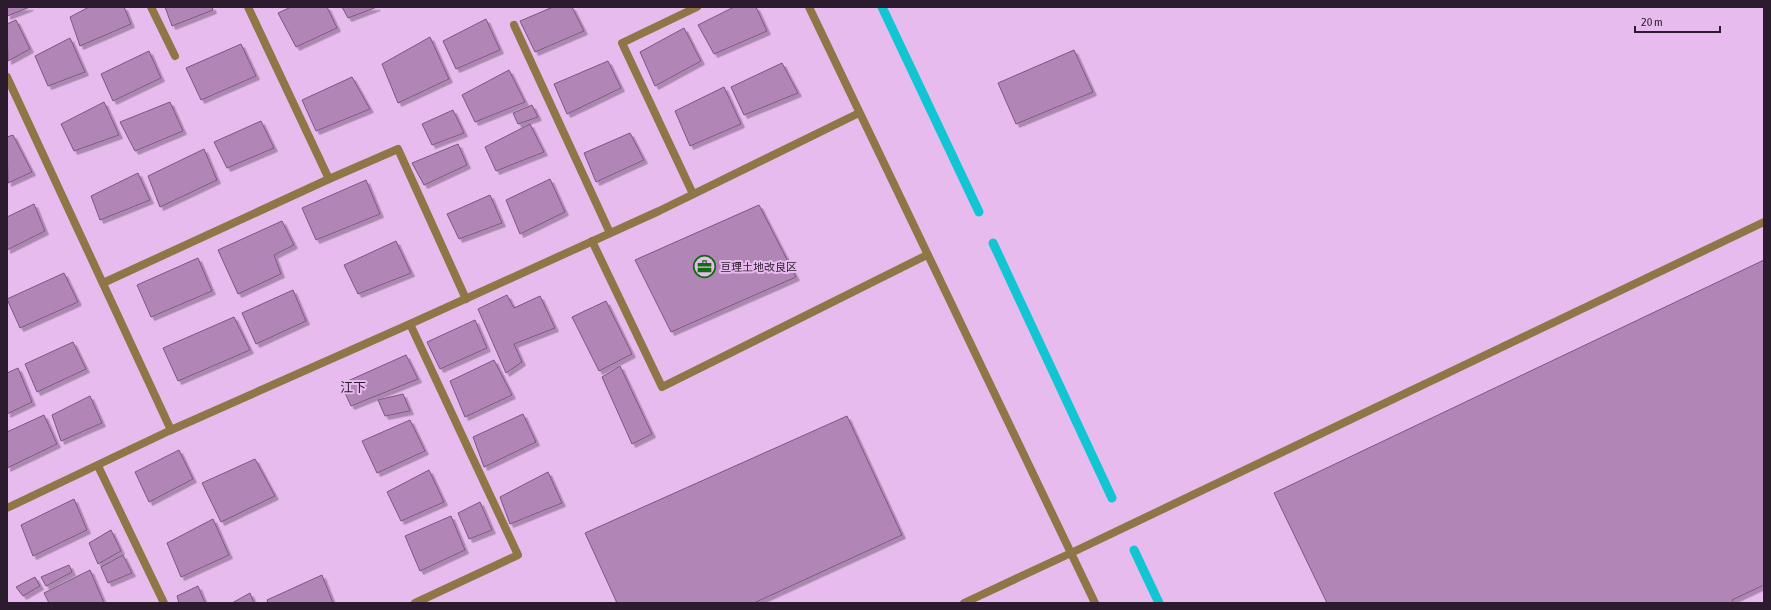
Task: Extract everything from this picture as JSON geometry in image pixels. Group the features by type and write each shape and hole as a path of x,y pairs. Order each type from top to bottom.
{"street":[{"path":"151,7 176,56"},
{"path":"248,7 329,179"},
{"path":"693,194 622,43 697,7"},
{"path":"809,7 858,113 1095,603"},
{"path":"514,25 610,233"},
{"path":"7,77 171,430"},
{"path":"7,508 171,430 466,299 610,233 858,113"},
{"path":"103,283 398,148 466,299"},
{"path":"964,603 1764,222"},
{"path":"592,241 662,387 927,255"},
{"path":"410,324 518,555 415,603"},
{"path":"98,466 164,603"}],"building":[{"path":"7,7 30,7 7,16"},
{"path":"89,7 124,7 131,24 80,46 70,17"},
{"path":"165,7 212,7 213,10 172,26"},
{"path":"291,7 327,7 337,28 296,47 278,13"},
{"path":"342,7 377,7 348,18"},
{"path":"553,7 572,7 584,31 535,52 520,21"},
{"path":"734,7 756,7 767,31 714,54 698,25"},
{"path":"486,19 500,50 456,69 443,41"},
{"path":"16,20 30,49 8,61 7,24"},
{"path":"684,28 701,61 655,86 640,52"},
{"path":"430,37 449,79 398,103 382,64"},
{"path":"70,38 85,72 48,86 35,56"},
{"path":"241,44 256,76 201,100 186,68"},
{"path":"1074,50 1093,92 1016,124 998,83"},
{"path":"149,51 161,78 113,101 101,74"},
{"path":"608,61 621,88 567,114 554,84"},
{"path":"782,63 798,93 744,115 731,87"},
{"path":"509,70 525,102 475,122 462,95"},
{"path":"352,77 370,109 316,131 302,100"},
{"path":"724,87 741,124 690,146 675,111"},
{"path":"104,102 119,135 74,151 61,124"},
{"path":"170,102 183,131 135,151 120,122"},
{"path":"532,105 538,117 518,124 513,113"},
{"path":"453,110 464,133 432,145 422,124"},
{"path":"261,121 274,148 227,168 214,142"},
{"path":"530,124 544,152 496,171 485,147"},
{"path":"630,133 644,160 596,182 584,153"},
{"path":"13,135 32,172 8,183 7,137"},
{"path":"458,144 467,165 424,185 412,163"},
{"path":"204,149 217,180 160,207 148,176"},
{"path":"138,173 150,200 100,220 91,196"},
{"path":"550,179 565,212 520,234 506,200"},
{"path":"366,180 380,214 316,240 302,208"},
{"path":"490,195 502,223 459,239 447,214"},
{"path":"34,204 45,231 7,250 7,217"},
{"path":"759,205 796,277 671,332 635,260"},
{"path":"282,221 294,245 274,255 281,274 238,294 218,250"},
{"path":"396,241 411,273 358,294 344,265"},
{"path":"198,258 212,291 151,317 137,285"},
{"path":"1764,260 1764,585 1732,600 1734,603 1327,603 1274,493"},
{"path":"64,273 78,302 20,328 7,299"},
{"path":"293,290 306,321 256,344 242,313"},
{"path":"507,295 514,308 540,296 555,328 514,344 522,362 506,373 478,309"},
{"path":"606,301 632,354 599,371 572,317"},
{"path":"234,317 250,350 178,381 163,348"},
{"path":"475,320 487,348 440,369 427,342"},
{"path":"73,342 86,369 37,392 25,364"},
{"path":"406,355 418,379 351,406 341,384"},
{"path":"494,360 512,395 465,417 450,381"},
{"path":"620,366 652,434 632,444 602,377"},
{"path":"18,368 32,402 7,414 7,373"},
{"path":"403,394 410,411 385,416 378,400"},
{"path":"90,396 102,423 61,441 52,415"},
{"path":"523,414 536,442 484,467 473,437"},
{"path":"44,415 57,444 7,468 7,432"},
{"path":"847,416 902,535 754,603 617,603 585,533"},
{"path":"410,420 425,451 377,473 362,441"},
{"path":"179,450 193,479 149,502 135,472"},
{"path":"255,459 275,496 221,522 202,483"},
{"path":"429,470 444,502 401,521 387,492"},
{"path":"548,472 562,503 510,524 500,497"},
{"path":"74,499 87,530 33,556 21,525"},
{"path":"480,502 492,530 469,539 458,513"},
{"path":"451,516 465,550 420,571 405,536"},
{"path":"213,519 229,555 181,577 167,543"},
{"path":"111,530 121,551 98,564 89,543"},
{"path":"123,555 132,573 108,583 101,567"},
{"path":"69,565 72,572 46,586 41,577"},
{"path":"90,570 104,603 49,603 44,593"},
{"path":"322,575 333,603 268,603 267,600"},
{"path":"35,577 40,586 23,596 16,587"},
{"path":"198,586 205,603 179,603 177,596"},
{"path":"250,593 254,603 232,603"}],"waterway":[{"path":"882,7 979,212"},
{"path":"993,243 1112,498"},
{"path":"1134,550 1159,603"}],"place":[{"name":"亘理土地改良区","path":"704,267"}],"district":[{"name":"江下","path":"353,387"}]}
